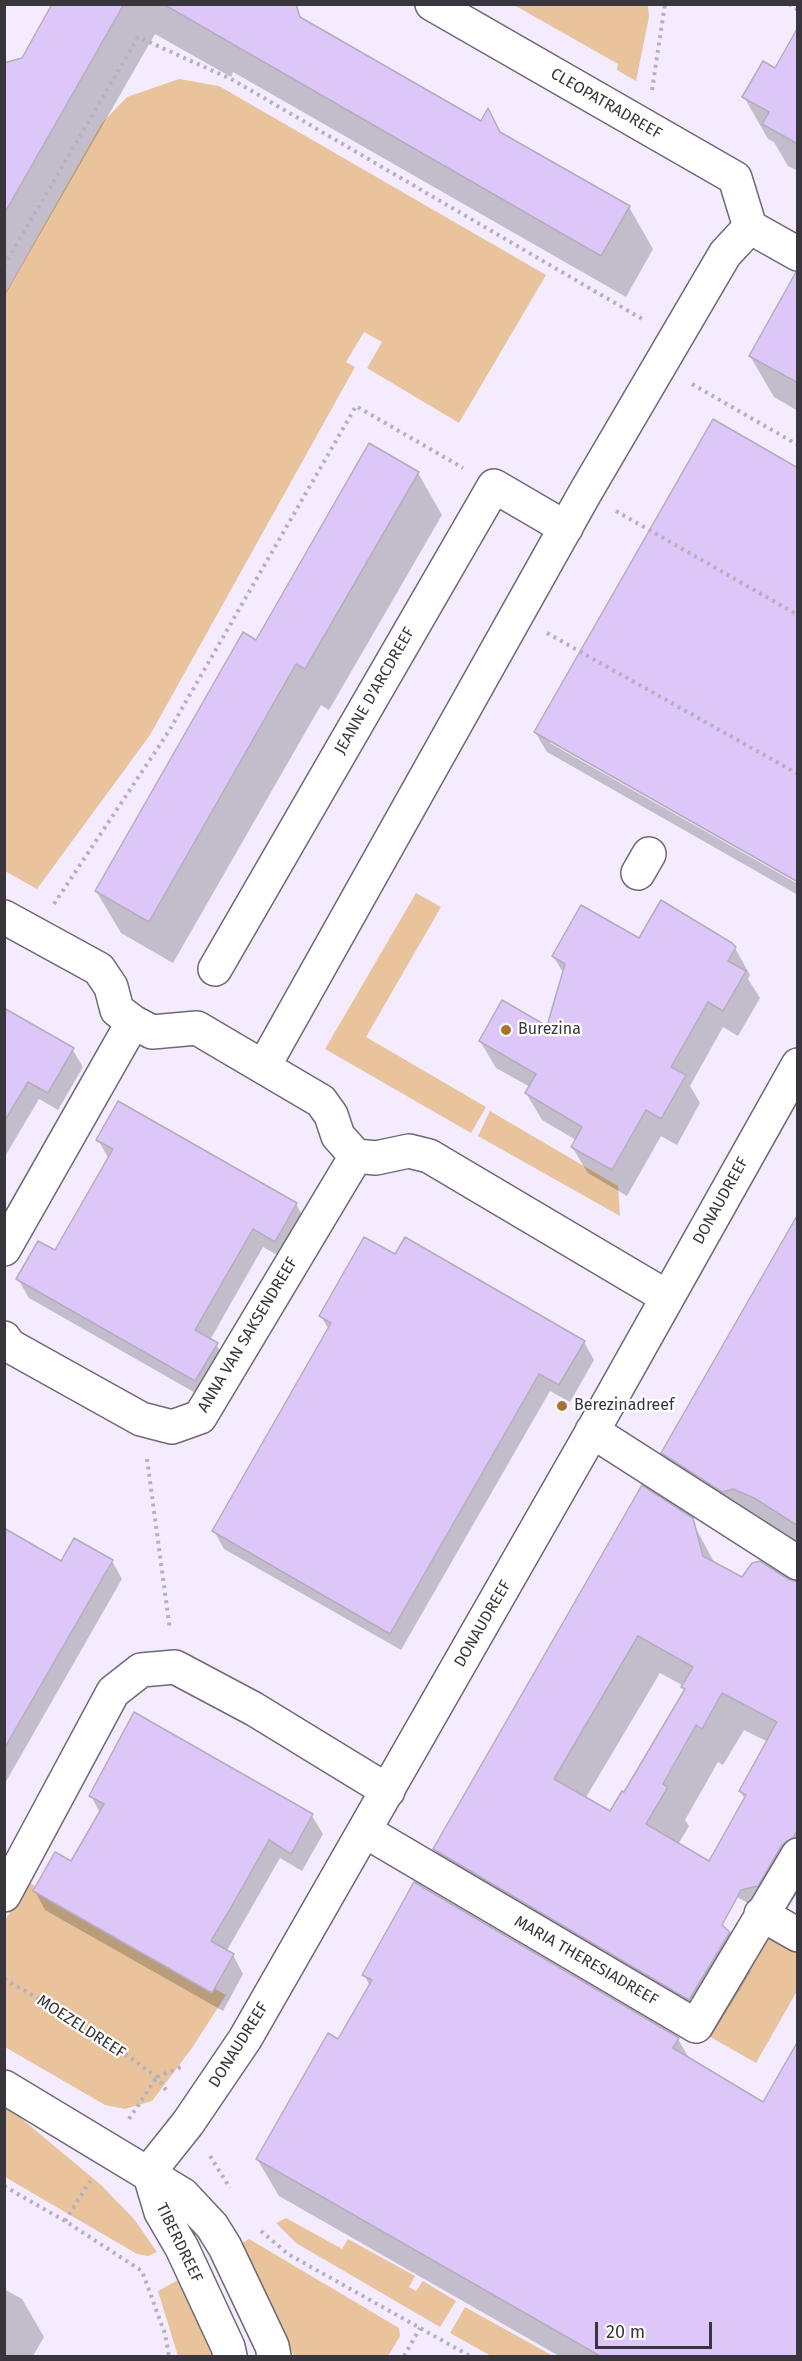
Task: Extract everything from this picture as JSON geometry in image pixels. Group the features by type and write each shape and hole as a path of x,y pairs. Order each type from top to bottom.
{"street":[{"name":"CLEOPATRADREEF","path":"432,4 735,178 750,227"},
{"path":"264,1066 585,493 725,254 750,227 798,254"},
{"path":"494,486 566,528"},
{"name":"JEANNE D'ARCDREEF","path":"215,969 494,486"},
{"path":"4,918 99,969 111,987 117,1010 133,1022 152,1032 197,1028 321,1101 331,1115 338,1136 356,1156 376,1158 408,1151 429,1156 667,1297"},
{"path":"4,1249 133,1022"},
{"name":"DONAUDREEF","path":"149,2172 188,2123 244,2039 388,1791 798,1065"},
{"name":"ANNA VAN SAKSENDREEF","path":"4,1338 10,1346 141,1419 172,1427 200,1417 356,1156"},
{"path":"592,1431 798,1563"},
{"path":"4,1895 113,1692 141,1670 175,1667 254,1709 388,1791"},
{"name":"MARIA THERESIADREEF","path":"365,1831 696,2026 798,1855"},
{"path":"761,1914 798,1935"},
{"path":"4,2088 149,2172"},
{"name":"TIBERDREEF","path":"149,2172 161,2212 182,2248 228,2347 230,2356"},
{"name":"TIBERDREEF","path":"149,2172 183,2194 213,2226 262,2326 274,2356"}],"path":[{"path":"646,127 666,4"},
{"path":"789,4 798,10"},
{"path":"4,266 138,38 233,80 668,352 798,445"},
{"path":"34,935 169,731 356,406 494,486"},
{"path":"585,493 798,615"},
{"path":"517,616 798,774"},
{"path":"141,1419 175,1667"},
{"name":"MOEZELDREEF","path":"4,1979 85,2025 157,2077"},
{"path":"4,2187 65,2221 142,2271 165,2334 170,2356"},
{"path":"256,2224 288,2254 470,2356"},
{"path":"404,2356 420,2328"}],"shaded area":[{"path":"514,5 648,5 649,17 636,81 617,70 618,64"},
{"path":"179,79 219,86 546,275 459,423 367,368 382,342 364,332 346,362 355,367 150,735 37,889 5,871 5,294 102,123 127,97"},
{"path":"416,893 441,907 366,1037 486,1107 471,1133 325,1049"},
{"path":"490,1111 618,1186 620,1216 478,1136"},
{"path":"28,1882 226,1995 192,2048 152,2101 125,2109 105,2105 5,2047 4,1922"},
{"path":"767,1931 797,1948 797,1991 756,2063 707,2035"},
{"path":"4,2104 101,2185 134,2219 157,2252 148,2256 137,2254 5,2177"},
{"path":"286,2218 342,2249 348,2239 415,2276 409,2287 416,2291 423,2281 456,2301 440,2327 296,2243 276,2223"},
{"path":"249,2239 399,2328 400,2336 388,2356 294,2356 237,2246"},
{"path":"180,2279 214,2356 178,2356 158,2291"},
{"path":"465,2307 553,2356 491,2356 450,2333"}],"building":[{"path":"52,4 124,4 4,214 4,63 22,58"},
{"path":"163,4 296,4 300,17 481,121 488,108 500,132 630,206 601,256"},
{"path":"798,27 798,144 762,124 769,112 742,97 763,61 775,68"},
{"path":"796,272 798,273 798,383 749,356"},
{"path":"713,419 798,468 798,882 534,732"},
{"path":"369,443 419,472 305,669 296,664 149,922 95,891 243,632 256,640"},
{"path":"661,900 732,943 736,947 728,961 746,971 723,1011 708,1002 671,1067 686,1075 661,1119 646,1110 612,1170 571,1147 582,1127 525,1093 536,1074 479,1041 502,1000 547,1026 565,964 552,956 581,905 639,938"},
{"path":"4,1008 74,1048 48,1093 28,1082 4,1122"},
{"path":"118,1101 297,1203 275,1242 253,1229 195,1330 218,1343 195,1381 16,1279 38,1241 55,1250 113,1149 96,1140"},
{"path":"798,1214 798,1526 754,1498 733,1489 722,1492 661,1453"},
{"path":"364,1237 395,1254 405,1237 585,1341 559,1385 539,1374 390,1634 212,1531 331,1323 319,1316"},
{"path":"642,1485 693,1518 703,1556 742,1577 752,1563 760,1561 788,1579 798,1582 798,1829 793,1838 782,1845 758,1886 741,1890 722,1925 730,1932 689,2000 433,1849","holes":["638,1636 693,1667 681,1687 685,1689 624,1792 622,1791 610,1811 554,1779","722,1693 777,1722 739,1791 746,1795 709,1861 646,1824 668,1787 663,1784 696,1725 702,1729"]},
{"path":"4,1528 61,1561 74,1538 113,1560 4,1749"},
{"path":"134,1712 313,1814 291,1854 269,1840 211,1941 234,1954 212,1993 33,1891 55,1852 71,1861 104,1804 89,1796"},
{"path":"414,1882 679,2038 673,2048 763,2102 798,2041 798,2356 600,2356 256,2159 328,2033 338,2039 372,1980 362,1975"}],"place":[{"name":"Burezina","path":"506,1030"},
{"name":"Berezinadreef","path":"562,1406"}]}
